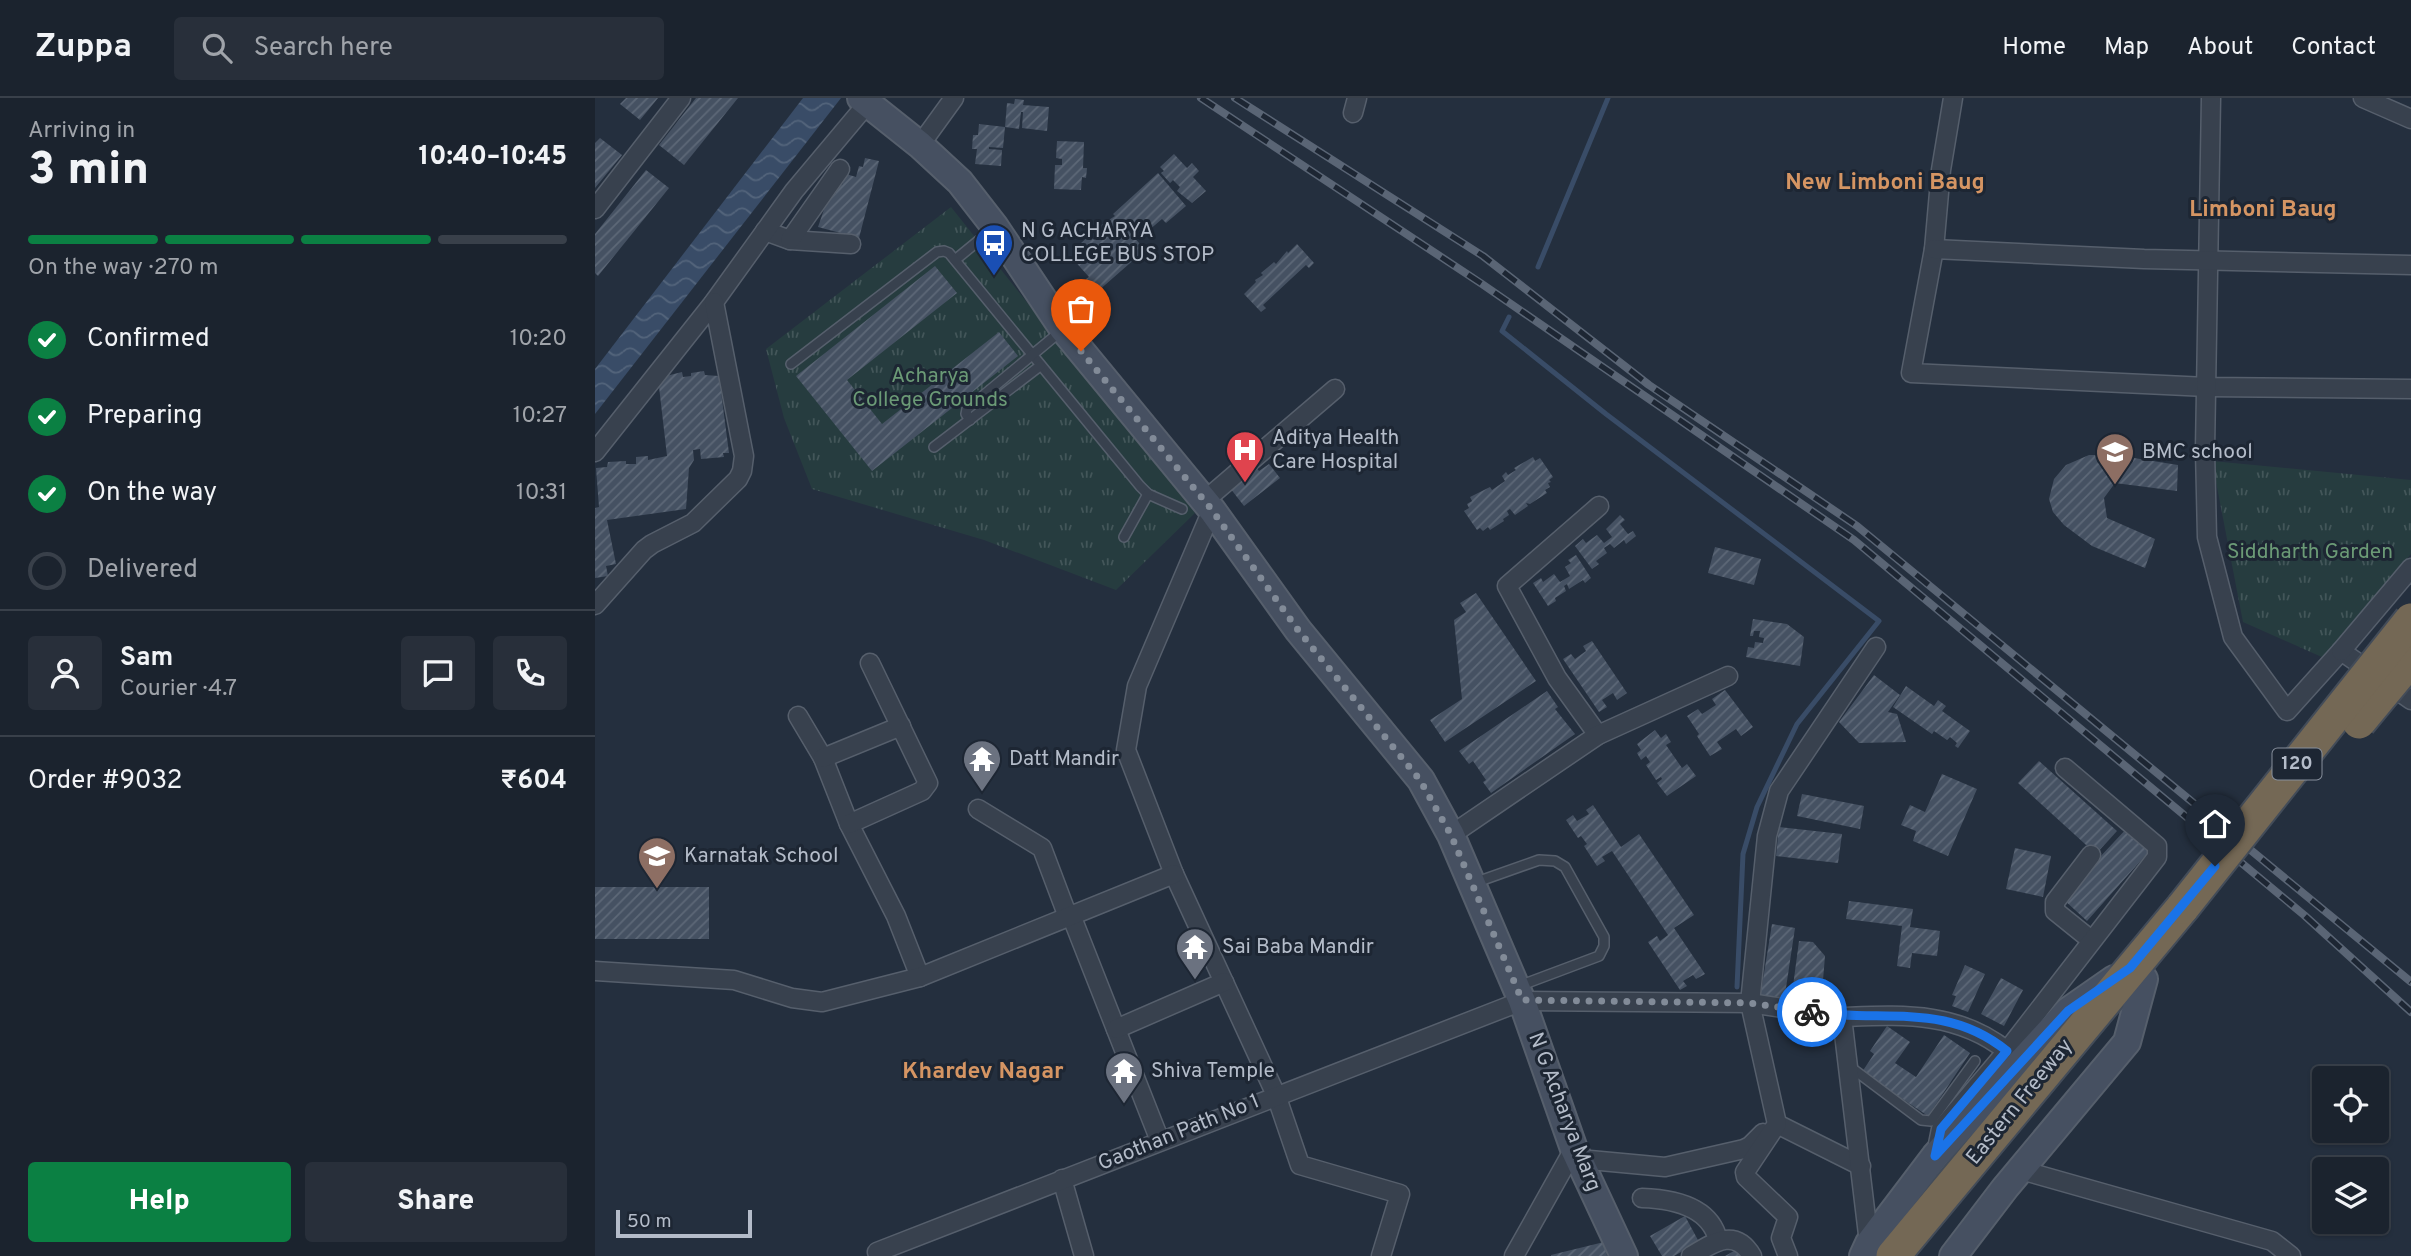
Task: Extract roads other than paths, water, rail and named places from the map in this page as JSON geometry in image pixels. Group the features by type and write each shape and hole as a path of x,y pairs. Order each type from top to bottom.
{"highway":[{"name":"Eastern Freeway","path":"2188,914 2411,621"},
{"name":"Eastern Freeway","path":"1918,1256 2137,973 2411,659"},
{"name":"Eastern Freeway","path":"1875,1252 2092,1030"}],"main road":[{"name":"N G Acharya Marg","path":"867,100 960,182 995,228 1063,329 1199,507 1420,780 1451,835 1519,994 1577,1154 1624,1256"},
{"path":"1875,1252 1935,1156 2068,1011 2137,973"},
{"path":"1953,1256 2127,1042 2137,973"}],"street":[{"path":"595,209 681,98"},
{"path":"920,145 954,98"},
{"path":"1953,98 1941,170 1934,249 1911,373 2207,387 2411,389"},
{"path":"2211,98 2205,450 2207,537 2233,637 2287,712 2411,568"},
{"path":"2363,98 2411,119"},
{"path":"595,452 714,302 794,191 867,100"},
{"path":"790,240 840,169"},
{"path":"765,231 790,240 851,244"},
{"path":"1934,249 2144,259 2411,265"},
{"path":"595,605 645,550 702,515 738,479 742,471 744,456 714,302"},
{"path":"1335,389 1199,507 1137,686 1126,750 1174,874 1276,1095 1300,1165 1400,1194 1381,1256"},
{"path":"1598,735 1557,678 1507,586 1599,506"},
{"path":"1514,1256 1577,1154 1665,1167 1751,1146 1760,1137 1767,1122 1744,1003 1767,836 1779,791 1876,647"},
{"path":"2341,651 2411,700"},
{"path":"849,824 927,786 928,778 870,663"},
{"path":"1451,835 1598,735 1728,676"},
{"path":"797,716 823,758 849,824 896,916 920,977"},
{"path":"823,758 901,726"},
{"path":"1935,1156 1941,1129 2007,1051 2157,857 2157,846 2065,768"},
{"path":"978,809 1042,848 1160,1140"},
{"path":"2091,855 2056,902 2055,911 2091,940"},
{"path":"595,971 734,980 792,998 822,1002 920,977 1068,912 1174,874"},
{"path":"1116,1029 1224,982"},
{"path":"1519,994 1684,1009 1744,1003 1842,1017 1903,1015 1961,1024 1993,1040 2007,1051"},
{"name":"Gaothan Path No 1","path":"877,1252 1276,1095 1519,994"},
{"path":"1744,1003 1777,1124 1861,1166"},
{"path":"1842,1017 1875,1252"},
{"path":"1777,1124 1745,1172 1746,1178 1788,1217 1781,1238 1788,1256"},
{"path":"2021,1170 2272,1241 2291,1256"},
{"path":"1062,1179 1084,1256"},
{"path":"1642,1198 1656,1198 1690,1207 1702,1214 1715,1230 1718,1240"},
{"path":"1691,1256 1718,1240 1745,1244 1752,1256"}],"lane":[{"path":"955,260 995,228"},
{"path":"790,364 937,252 944,251 955,260 1040,366 1149,494 1199,507"},
{"path":"970,420 966,414 967,409 1063,329"},
{"path":"934,447 1040,366"},
{"path":"1124,537 1149,494"},
{"path":"1472,884 1539,860 1555,861 1565,867 1604,937 1604,946 1599,956 1519,994"},
{"path":"1848,1065 1921,1120 1931,1121 1975,1061"}],"water":[{"path":"803,98 841,98 595,414 595,369"}],"waterway":[{"path":"1538,267 1608,98"},
{"path":"1509,317 1502,331 1606,414 1879,621 1797,724 1757,807 1743,854 1737,987"}],"railway":[{"path":"1201,98 1482,284 1854,540 2304,915 2411,1012"},
{"path":"1235,98 1483,256 1649,385 1857,526 2411,982"}],"place":[{"name":"N G ACHARYA COLLEGE BUS STOP","path":"994,277"},
{"name":"Aditya Health Care Hospital","path":"1245,484"},
{"name":"BMC school","path":"2115,486"},
{"name":"Datt Mandir","path":"982,793"},
{"name":"Karnatak School","path":"657,890"},
{"name":"Sai Baba Mandir","path":"1195,981"},
{"name":"Shiva Temple","path":"1124,1105"}],"district":[{"name":"New Limboni Baug","path":"1885,183"},
{"name":"Limboni Baug","path":"2263,210"},
{"name":"Khardev Nagar","path":"983,1072"}],"park label":[{"name":"Acharya College Grounds","path":"930,388"},
{"name":"Siddharth Garden","path":"2310,552"}]}
